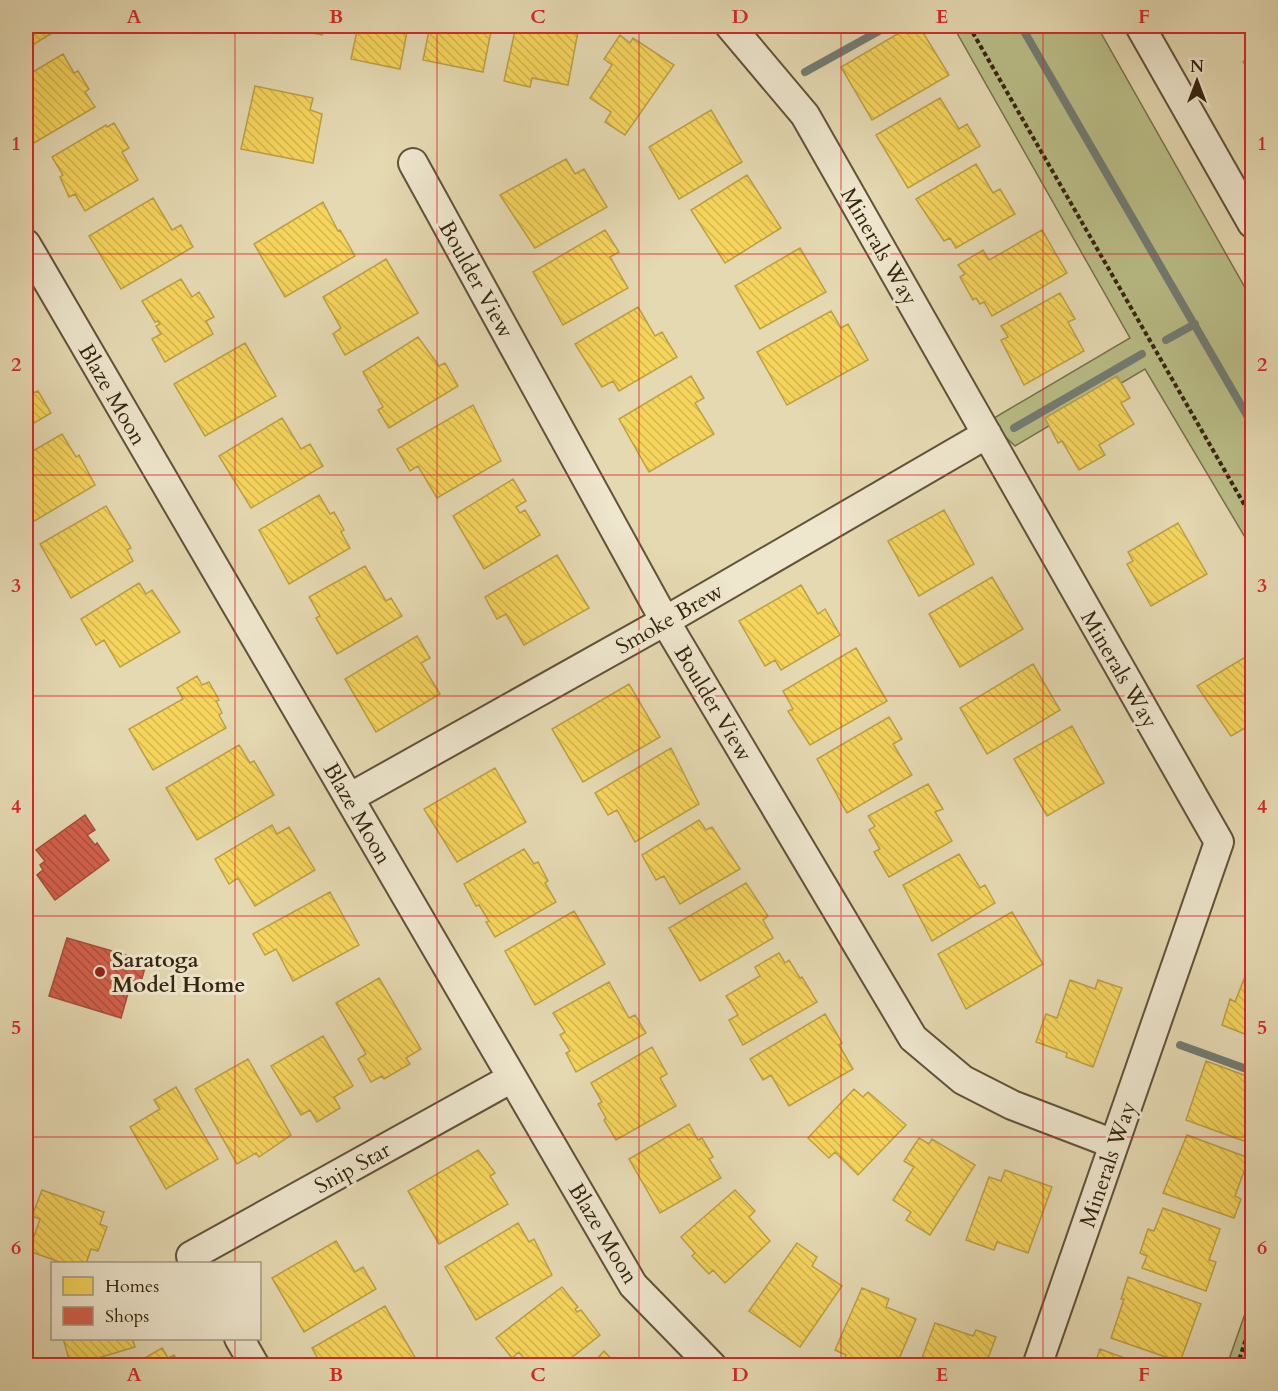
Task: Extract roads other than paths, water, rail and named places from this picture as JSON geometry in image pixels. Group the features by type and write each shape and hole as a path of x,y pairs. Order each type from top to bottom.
{"street":[{"name":"Minerals Way","path":"730,26 805,115 1219,842 1036,1365"},
{"path":"1140,26 1252,223"},
{"name":"Boulder View","path":"413,163 665,621 913,1038 963,1080 1012,1105 1114,1144"},
{"name":"Blaze Moon","path":"26,244 633,1285 712,1365"},
{"name":"Smoke Brew","path":"349,798 665,621 987,434"},
{"name":"Snip Star","path":"193,1260 513,1078"},
{"path":"240,1340 255,1365"}],"waterway":[{"path":"805,72 888,26"},
{"path":"1021,26 1252,424"},
{"path":"1166,340 1195,324"},
{"path":"1014,428 1142,354"},
{"path":"1180,1045 1252,1071"}],"place":[{"name":"Saratoga Model Home","path":"100,972"}]}
